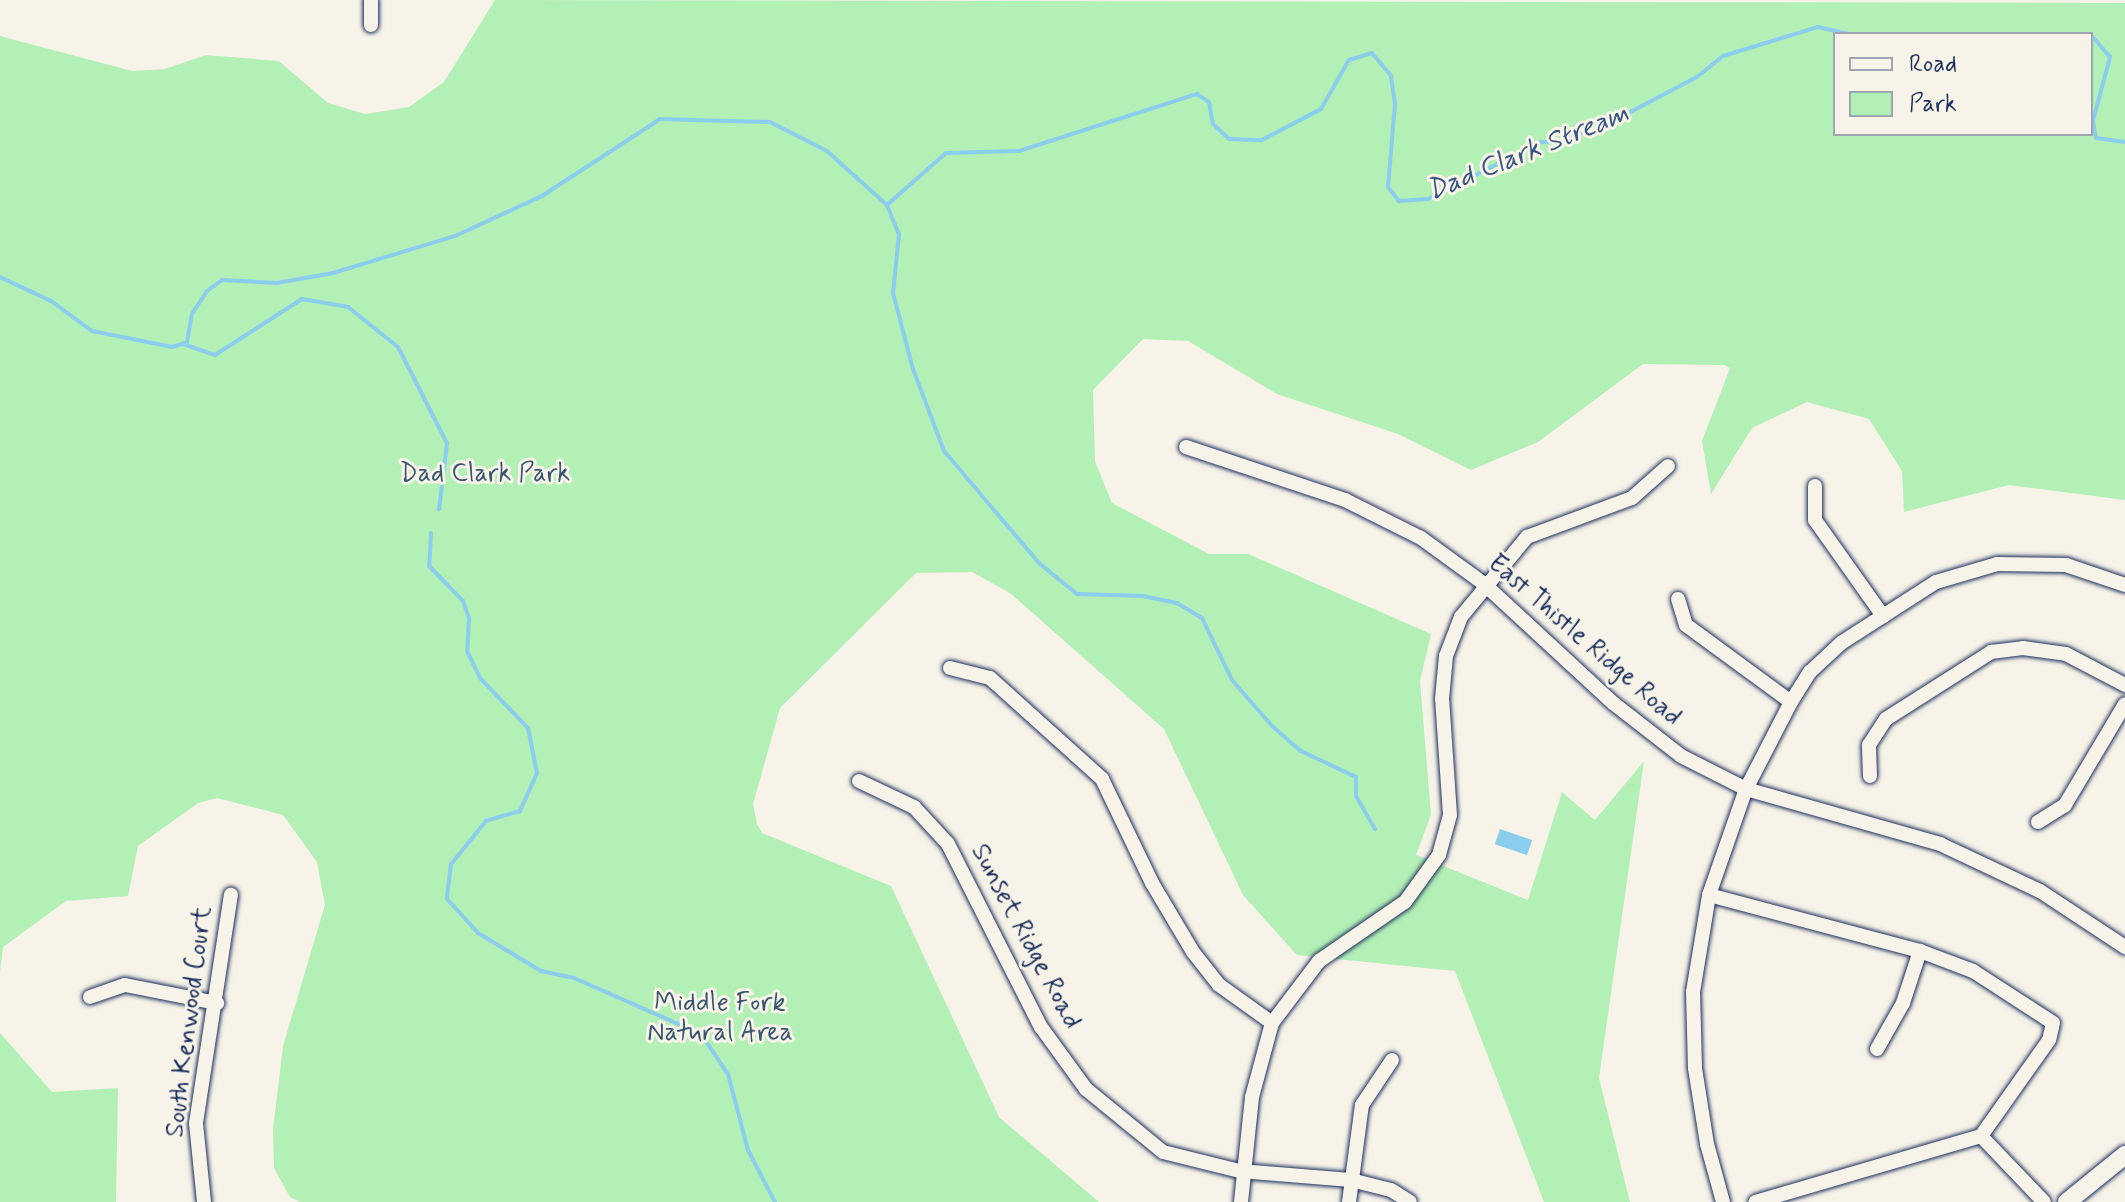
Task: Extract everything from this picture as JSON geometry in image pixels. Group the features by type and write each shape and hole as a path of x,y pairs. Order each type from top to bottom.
{"street":[{"path":"371,0 371,25"},
{"name":"East Thistle Ridge Road","path":"1186,447 1345,500 1421,538 1483,583 1620,708 1681,756 1746,789 1940,844 2040,891 2125,947"},
{"path":"1241,1202 1240,1171 1252,1097 1272,1023 1319,961 1405,902 1439,855 1450,815 1442,699 1446,656 1461,617 1483,583 1527,537 1632,498 1668,466"},
{"path":"1815,486 1815,520 1883,616"},
{"path":"1723,1202 1695,1068 1693,992 1709,895 1746,789 1810,672 1841,643 1936,582 1997,564 2066,565 2125,585"},
{"path":"1678,599 1686,625 1791,702"},
{"path":"1870,776 1869,745 1886,719 1991,652 2023,648 2066,654 2125,685"},
{"path":"950,668 990,678 1102,779 1152,883 1193,952 1219,985 1272,1023"},
{"path":"2038,822 2065,805 2125,704"},
{"name":"Sunset Ridge Road","path":"859,781 914,807 948,844 1041,1027 1086,1089 1163,1152 1240,1171 1351,1180 1391,1190 1410,1202"},
{"name":"South Kenwood Court","path":"204,1202 196,1123 217,1003 231,895"},
{"path":"1709,895 1920,951 1973,971 2053,1023 2049,1040 1981,1136 1755,1202"},
{"path":"1877,1049 1903,1003 1920,951"},
{"path":"90,997 125,985 217,1003"},
{"path":"1349,1202 1362,1105 1392,1060"},
{"path":"1981,1136 2044,1202"},
{"path":"2067,1202 2125,1155"}],"green space":[{"name":"Dad Clark Park","path":"495,0 2125,3 2125,500 2009,485 1904,512 1902,471 1869,419 1807,402 1752,428 1711,494 1702,441 1730,368 1724,365 1643,364 1538,442 1471,470 1398,434 1277,394 1188,341 1143,339 1093,390 1095,461 1112,503 1209,554 1248,554 1431,634 1420,681 1431,815 1416,855 1528,900 1562,792 1595,820 1644,761 1599,1078 1630,1202 1544,1202 1455,971 1297,955 1243,895 1164,729 1010,593 972,572 916,573 780,708 753,804 757,824 762,833 891,886 999,1117 1099,1202 300,1202 290,1197 274,1168 273,1129 283,1046 325,905 317,862 283,815 217,798 198,803 138,846 128,896 66,901 3,947 0,972 0,36 132,71 165,69 206,55 279,61 328,103 365,114 409,107 444,82"},
{"path":"0,1033 52,1092 118,1088 116,1202 0,1202"}],"water":[{"path":"1500,829 1532,840 1527,855 1495,844"}],"waterway":[{"name":"Dad Clark Stream","path":"0,277 51,301 92,331 172,347 187,342 192,314 207,291 222,280 277,283 333,273 455,236 542,196 660,119 770,122 827,151 887,205 946,153 1019,151 1197,94 1209,102 1213,124 1229,139 1262,140 1321,109 1349,60 1372,53 1391,76 1395,104 1388,187 1399,201 1428,199 1541,142 1561,142 1615,120 1697,77 1723,56 1818,27 1839,32"},
{"name":"Dad Clark Stream","path":"2093,37 2110,57 2093,121"},
{"name":"Dad Clark Stream","path":"2093,121 2096,138 2125,142"},
{"path":"887,205 899,234 893,293 913,369 944,451 1040,564 1077,594 1143,596 1177,603 1202,618 1232,680 1272,726 1301,751 1356,777 1356,796 1375,829"},
{"path":"183,344 215,355 302,299 348,307 398,347 447,443 439,510"},
{"path":"431,533 429,566 463,601 469,618 467,651 480,678 528,728 537,773 520,811 486,821 451,864 447,899 478,933 541,971 574,978 701,1034 728,1074 748,1150 775,1202"}],"park label":[{"name":"Middle Fork Natural Area","path":"720,1019"}]}
